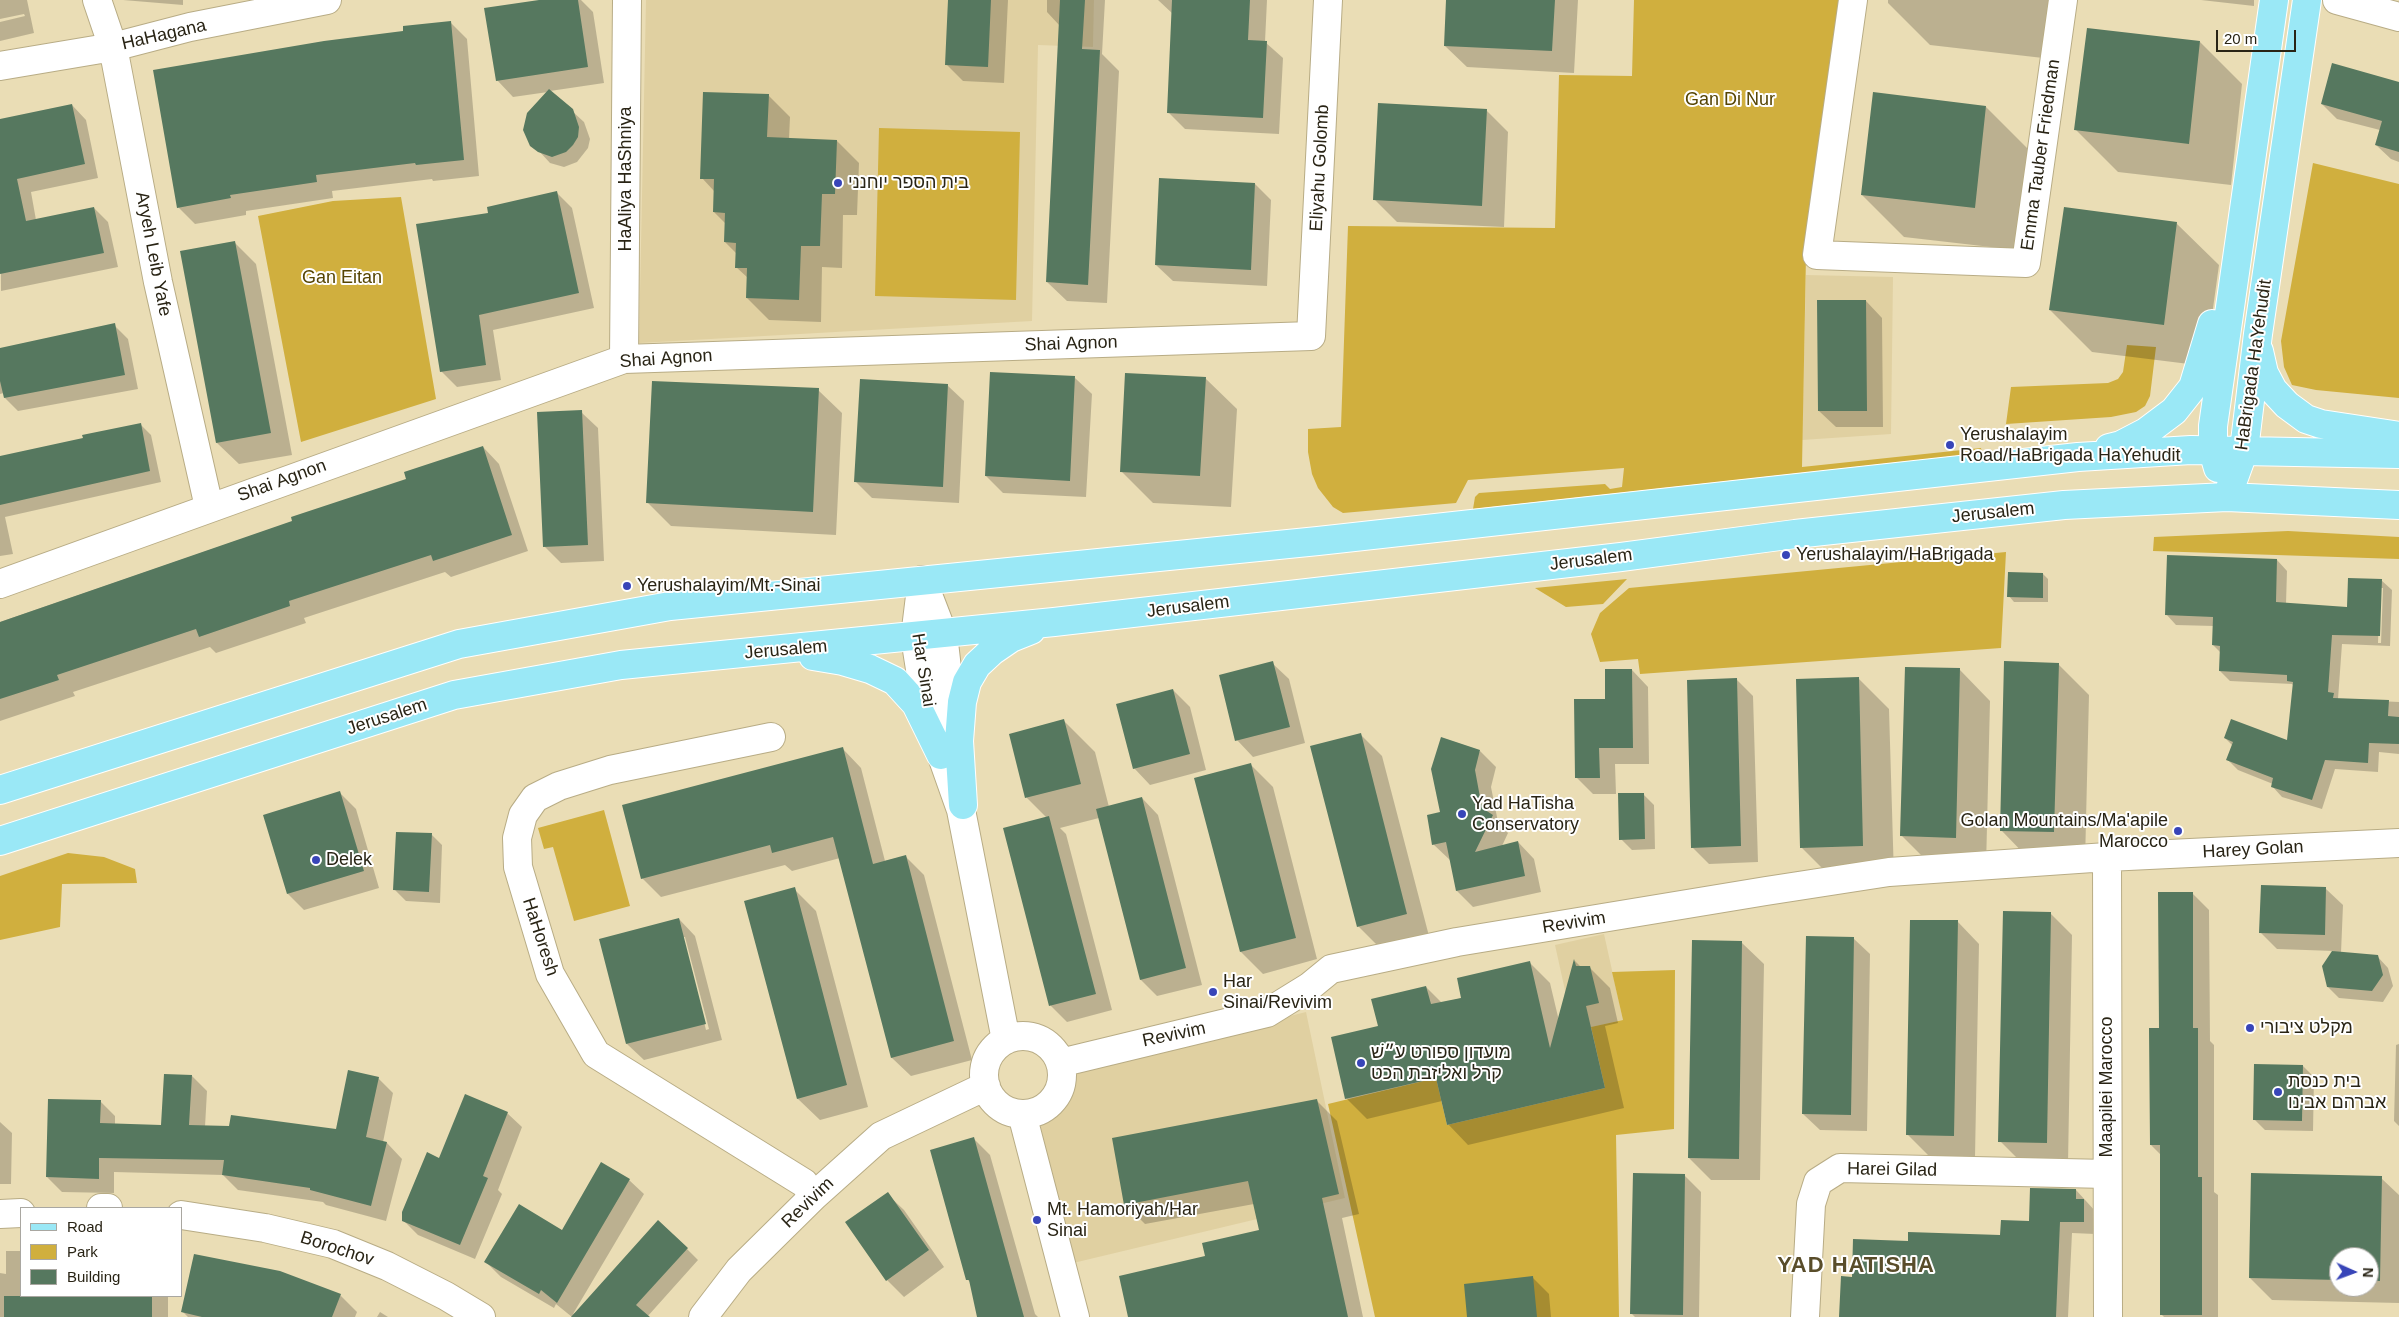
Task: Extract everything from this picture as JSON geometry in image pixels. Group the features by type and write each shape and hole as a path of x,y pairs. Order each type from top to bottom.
{"main road":[{"name":"HaBrigada HaYehudit","path":"2227,497 2213,451 2213,426 2274,0"},
{"name":"HaBrigada HaYehudit","path":"2227,497 2244,450 2258,334 2308,0"},
{"path":"2078,457 2121,445 2146,432 2174,410 2193,387 2208,341 2255,132"},
{"path":"2258,334 2259,354 2264,374 2273,390 2298,414 2321,424 2399,436"},
{"path":"0,790 459,644 670,606 1318,541 2078,457 2244,450 2399,454"},
{"name":"Jerusalem","path":"0,841 454,695 621,665 1054,622 1621,557 1795,534 2064,505 2227,497 2399,505"},
{"path":"962,808 959,741 962,702 968,682 977,665 1010,638 1054,622"},
{"path":"782,650 843,661 870,669 895,681 916,704 941,756"}],"street":[{"name":"Aryeh Leib Yafe","path":"97,0 113,47 158,282 209,507"},
{"name":"HaHagana","path":"0,66 113,47 190,27 327,0"},
{"name":"HaAliya HaShniya","path":"624,359 627,0"},
{"name":"Eliyahu Golomb","path":"1311,336 1328,0"},
{"name":"Emma Tauber Friedman","path":"1853,0 1817,255 2026,263 2063,0"},
{"path":"2337,0 2399,17"},
{"name":"Shai Agnon","path":"0,584 209,507 624,359 1311,336"},
{"name":"Har Sinai","path":"922,580 943,634 962,808 1006,1040"},
{"name":"Har Sinai","path":"922,580 915,637 920,669 941,756 962,808"},
{"name":"HaHoresh","path":"771,737 610,770 559,786 535,798 523,815 517,838 518,867 550,974 596,1054 804,1183 814,1196"},
{"name":"Harey Golan","path":"2107,857 2399,843"},
{"name":"Revivim","path":"1060,1063 1266,1013 1308,987 1330,970 1457,942 1889,872 2107,857"},
{"name":"Maapilei Marocco","path":"2107,857 2108,1317"},
{"path":"1019,1036 1038,1040 1054,1051 1060,1063 1062,1075 1060,1087 1055,1098 1046,1107 1034,1112 1022,1114 1010,1112 1000,1106 986,1086 986,1064 990,1054 1006,1040 1019,1036"},
{"name":"Revivim","path":"703,1317 739,1270 814,1196 881,1136 986,1086"},
{"path":"1022,1114 1075,1317"},
{"name":"Harei Gilad","path":"1805,1317 1811,1204 1818,1182 1840,1168 2107,1174"},
{"path":"0,1214 20,1213"},
{"name":"Borochov","path":"182,1215 265,1228 333,1244 387,1266 446,1296 481,1317"}],"shaded area":[{"name":"בית הספר יוחנני","path":"646,0 1094,0 1093,47 1038,45 1032,321 639,343"},
{"path":"1806,275 1893,277 1891,434 1802,440"},
{"path":"1604,934 1623,1020 1574,1031 1555,945"},
{"path":"1306,1012 1345,1198 1069,1264 1033,1119 1049,1113 1059,1104 1066,1090 1068,1072"}],"green space":[{"name":"Gan Di Nur","path":"1634,0 1843,0 1806,255 1802,467 1981,448 1982,453 1473,509 1475,497 1479,493 1605,484 1610,489 1622,487 1624,468 1468,480 1456,503 1343,513 1333,507 1318,488 1312,474 1308,452 1308,429 1341,427 1348,226 1555,228 1559,75 1632,76"},
{"path":"879,128 1020,132 1016,300 875,296"},
{"path":"2313,163 2399,184 2399,398 2316,390 2292,385 2284,367 2281,341"},
{"name":"Gan Eitan","path":"401,197 436,399 301,442 258,216 333,201"},
{"path":"2127,345 2156,347 2150,396 2145,406 2136,412 2111,417 2006,424 2011,387 2108,383 2118,379 2123,372"},
{"path":"2288,531 2399,537 2399,559 2153,551 2154,537"},
{"path":"2006,552 2001,648 1640,674 1638,659 1600,662 1591,634 1600,613 1629,588"},
{"path":"1627,579 1603,604 1566,607 1535,588"},
{"path":"604,810 630,906 574,921 553,847 544,849 538,828"},
{"path":"68,853 104,857 135,869 137,883 62,884 60,927 0,940 0,876"},
{"path":"1675,970 1674,1129 1616,1135 1619,1317 1375,1317 1328,1104 1436,1078 1447,1125 1605,1088 1591,1027 1623,1020 1612,972"}],"building":[{"path":"539,0 578,0 588,67 496,81 484,8"},
{"path":"948,0 991,0 988,67 945,65"},
{"path":"1060,0 1085,0 1082,49 1100,50 1088,285 1046,282"},
{"path":"1172,0 1250,0 1248,40 1267,41 1263,118 1167,113"},
{"path":"1446,0 1555,0 1552,51 1444,46"},
{"path":"451,21 464,160 416,165 415,163 316,175 317,182 230,195 231,198 177,208 153,70 324,41 403,31 403,26"},
{"path":"2087,28 2200,41 2189,144 2074,130"},
{"path":"2332,63 2399,82 2399,152 2375,145 2382,121 2321,104"},
{"path":"549,89 573,109 579,127 578,137 573,145 566,152 552,157 538,152 530,146 523,130 527,113"},
{"path":"703,92 769,94 767,137 837,140 835,194 822,194 820,246 801,246 799,300 746,298 747,268 735,268 736,243 724,242 725,213 713,212 714,179 700,179"},
{"path":"1873,92 1986,106 1975,208 1861,195"},
{"path":"1378,103 1487,109 1482,206 1373,200"},
{"path":"72,104 85,164 17,179 26,221 94,207 104,253 0,274 0,119"},
{"path":"1159,178 1255,183 1251,270 1155,265"},
{"path":"557,191 579,293 479,315 486,365 440,372 416,224 488,213 487,207"},
{"path":"2064,207 2177,222 2164,325 2049,310"},
{"path":"235,241 271,433 216,443 180,251"},
{"path":"1817,300 1866,300 1867,411 1818,411"},
{"path":"115,323 125,375 4,398 0,381 0,348"},
{"path":"990,372 1075,376 1070,481 985,476"},
{"path":"1125,373 1206,377 1200,476 1120,472"},
{"path":"860,379 948,384 943,487 854,482"},
{"path":"652,381 819,388 813,512 646,503"},
{"path":"582,410 588,545 543,547 537,412"},
{"path":"141,423 150,471 0,505 0,456 83,438 82,435"},
{"path":"483,446 512,535 433,561 431,555 289,601 290,606 199,637 196,629 57,675 59,680 0,699 0,622 292,521 291,517 406,479 404,472"},
{"path":"2167,555 2277,559 2276,602 2347,607 2348,578 2382,579 2380,636 2332,635 2328,692 2334,693 2333,698 2389,700 2388,716 2399,717 2399,744 2369,743 2368,763 2325,760 2312,800 2271,787 2273,778 2226,760 2233,742 2224,738 2231,719 2287,740 2293,682 2287,681 2287,675 2219,671 2220,646 2212,645 2213,617 2165,615"},
{"path":"2008,572 2043,573 2043,598 2007,597"},
{"path":"1273,661 1290,727 1235,741 1219,675"},
{"path":"2004,661 2059,663 2054,832 2000,831"},
{"path":"1905,667 1960,668 1956,838 1900,836"},
{"path":"1605,669 1632,669 1633,748 1599,748 1600,778 1575,778 1574,699 1605,699"},
{"path":"1859,677 1863,846 1800,848 1796,679"},
{"path":"1737,678 1741,846 1691,848 1687,680"},
{"path":"1173,689 1190,754 1133,769 1116,704"},
{"path":"1064,719 1081,784 1025,798 1009,734"},
{"path":"1361,733 1407,914 1357,927 1310,746"},
{"name":"Yad HaTisha Conservatory","path":"1441,737 1480,750 1475,770 1482,808 1493,815 1475,852 1518,841 1525,876 1456,891 1446,842 1432,845 1427,815 1440,812 1431,769"},
{"path":"843,747 873,864 906,855 954,1041 891,1058 833,837 772,853 770,845 641,879 622,805"},
{"path":"1251,763 1296,938 1240,952 1194,778"},
{"path":"340,791 364,871 287,894 263,815"},
{"path":"1618,793 1644,793 1645,839 1619,840"},
{"path":"1142,797 1186,968 1140,980 1096,809"},
{"path":"1049,816 1096,994 1049,1006 1003,828"},
{"path":"396,832 432,833 429,892 393,890"},
{"path":"2261,885 2326,887 2325,935 2259,933"},
{"path":"795,887 847,1085 797,1099 744,901"},
{"path":"2158,892 2193,892 2193,1028 2198,1028 2198,1177 2202,1177 2202,1315 2160,1315 2160,1145 2150,1145 2149,1028 2159,1028"},
{"path":"2003,911 2051,912 2047,1143 1998,1142"},
{"path":"679,918 706,1024 626,1044 599,939"},
{"path":"1910,920 1958,920 1954,1136 1906,1135"},
{"path":"1806,936 1854,937 1851,1115 1802,1114"},
{"path":"1692,940 1742,941 1739,1159 1688,1158"},
{"path":"2332,951 2378,955 2383,975 2372,991 2327,987 2322,966"},
{"path":"1574,959 1576,966 1590,966 1599,1003 1586,1006 1605,1088 1447,1125 1436,1078 1345,1099 1331,1037 1378,1026 1371,999 1426,986 1431,1004 1461,998 1457,978 1530,961 1550,1048"},
{"name":"בית כנסת אברהם אבינו","path":"2254,1064 2303,1065 2302,1121 2253,1120"},
{"path":"348,1070 379,1077 366,1137 387,1142 371,1206 310,1190 310,1188 222,1175 224,1160 99,1158 99,1179 46,1177 48,1099 101,1100 100,1123 161,1125 164,1074 192,1075 189,1125 229,1126 231,1115 336,1129"},
{"path":"465,1094 508,1112 483,1176 488,1178 460,1245 402,1221 402,1212 427,1152 439,1158"},
{"path":"1317,1099 1339,1194 1322,1198 1348,1317 1128,1317 1119,1276 1205,1256 1202,1243 1259,1230 1248,1181 1124,1205 1112,1138"},
{"path":"974,1137 1024,1317 977,1317 969,1280 966,1280 930,1150"},
{"path":"601,1162 630,1179 557,1303 541,1290 539,1294 484,1262 519,1204 562,1230"},
{"path":"1633,1173 1685,1174 1683,1315 1630,1314"},
{"path":"2251,1173 2382,1176 2380,1281 2379,1247 2329,1247 2329,1280 2249,1278"},
{"path":"2030,1188 2076,1189 2076,1199 2084,1199 2084,1222 2060,1222 2056,1317 1839,1317 1841,1276 1852,1277 1853,1239 1908,1241 1908,1232 2000,1235 2001,1220 2029,1221"},
{"path":"888,1192 929,1250 886,1281 845,1222"},
{"path":"658,1220 688,1248 636,1305 650,1317 571,1317"},
{"path":"194,1254 280,1271 341,1294 332,1317 202,1317 181,1312"},
{"path":"1533,1276 1537,1317 1467,1317 1464,1284"},
{"path":"4,1296 152,1297 152,1317 4,1317"}],"place":[{"name":"בית הספר יוחנני","path":"838,183"},
{"name":"Yerushalayim Road/HaBrigada HaYehudit","path":"1950,445"},
{"name":"Yerushalayim/HaBrigada","path":"1786,555"},
{"name":"Yerushalayim/Mt.-Sinai","path":"627,586"},
{"name":"Yad HaTisha Conservatory","path":"1462,814"},
{"name":"Golan Mountains/Ma'apile Marocco","path":"2178,831"},
{"name":"Delek","path":"316,860"},
{"name":"Har Sinai/Revivim","path":"1213,992"},
{"name":"מקלט ציבורי","path":"2250,1028"},
{"name":"מועדון ספורט ע״שׁ קרל ואליזבת הכט","path":"1361,1063"},
{"name":"בית כנסת אברהם אבינו","path":"2278,1092"},
{"name":"Mt. Hamoriyah/Har Sinai","path":"1037,1220"}],"district":[{"name":"YAD HATISHA","path":"1856,1266"}]}
